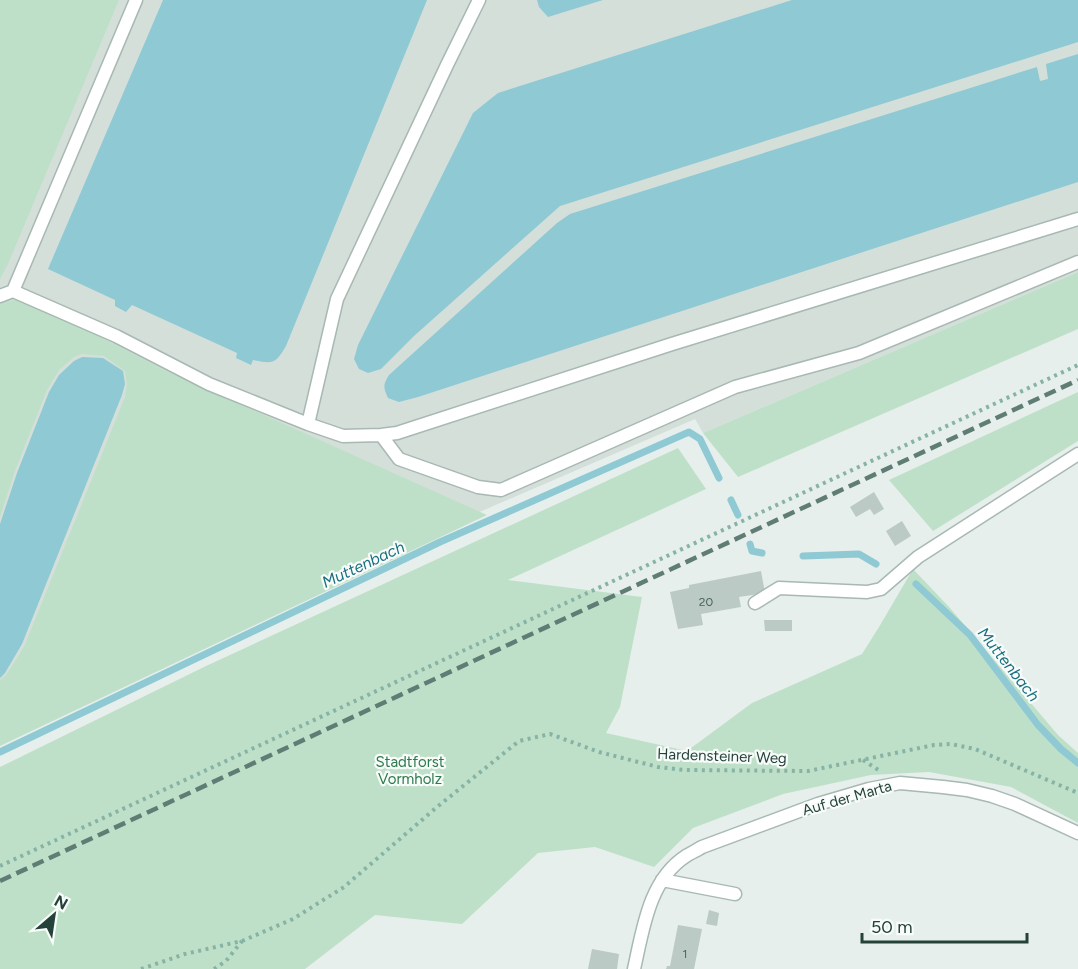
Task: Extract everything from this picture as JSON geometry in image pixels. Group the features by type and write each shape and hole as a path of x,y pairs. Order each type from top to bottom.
{"lane":[{"path":"13,291 136,0"},
{"path":"308,424 337,299 479,0"},
{"path":"0,296 13,291 116,336 209,384 308,424 343,436 381,435 397,433 672,344 1078,219"},
{"path":"381,435 399,459 478,487 501,490 735,387 859,353 1078,262"},
{"path":"755,603 779,588 867,592 881,589 918,557 1078,454"},
{"name":"Auf der Marta","path":"634,969 646,915 653,897 673,866 702,847 818,804 869,789 900,783 959,789 1015,804 1078,833"},
{"path":"663,880 735,894"}],"path":[{"path":"0,866 1078,365"},
{"name":"Hardensteiner Weg","path":"141,969 185,954 242,941 292,919 344,887 437,807 519,741 550,734 609,755 658,767 684,770 808,771 934,745 951,744 975,749 1078,794"},
{"path":"214,969 226,961 242,941"}],"shaded area":[{"path":"0,0 1078,0 1078,272 703,433 695,419 403,545 0,741"}],"green space":[{"path":"0,0 119,0 0,279"},
{"path":"1078,272 1078,329 738,477 703,433"},
{"path":"25,298 166,371 487,515 0,746 0,680 6,675 24,647 125,397 127,385 125,371 104,356 82,354 74,357 59,370 47,390 15,471 0,517 0,303"},
{"path":"1078,392 1078,441 933,531 889,480"},
{"name":"Stadtforst Vormholz","path":"678,448 706,489 508,580 642,597 620,707 606,733 687,751 752,703 862,654 913,569 950,608 1058,735 1078,753 1078,823 1011,787 929,772 871,775 783,794 693,828 654,867 595,847 538,853 462,924 375,915 305,969 0,969 0,767 206,666"}],"water":[{"path":"163,0 427,0 286,346 276,359 270,362 253,360 251,365 236,358 237,353 132,305 126,312 115,306 115,300 48,269"},
{"path":"537,0 603,0 548,17 539,7"},
{"path":"792,0 1078,0 1078,42 560,206 414,336 381,369 368,373 359,369 354,359 358,345 473,113 498,93"},
{"path":"1078,54 1078,182 418,397 399,402 388,398 384,386 389,375 557,223 570,214 1037,67 1040,81 1048,79 1046,64"},
{"path":"82,357 103,358 123,371 125,384 22,644 0,678 0,524 17,473 49,392 59,375"}],"building":[{"path":"874,492 884,509 874,515 870,509 856,517 850,507"},
{"path":"902,521 911,536 895,546 886,531"},
{"path":"761,571 765,593 739,597 741,607 701,614 703,625 678,629 670,592 689,588 689,585"},
{"path":"764,620 792,620 792,631 765,631"},
{"path":"709,910 719,913 717,926 706,924"},
{"path":"678,925 702,929 694,969 666,969 670,966"},
{"path":"592,949 619,954 617,969 588,969"}],"waterway":[{"name":"Muttenbach","path":"0,752 440,542 689,432 700,439 719,478"},
{"name":"Muttenbach","path":"731,500 738,515"},
{"name":"Muttenbach","path":"750,544 752,551 762,553"},
{"name":"Muttenbach","path":"803,556 859,554 876,564"},
{"name":"Muttenbach","path":"916,584 970,635 1038,725 1078,763"}],"railway":[{"path":"0,881 1078,380"}]}
